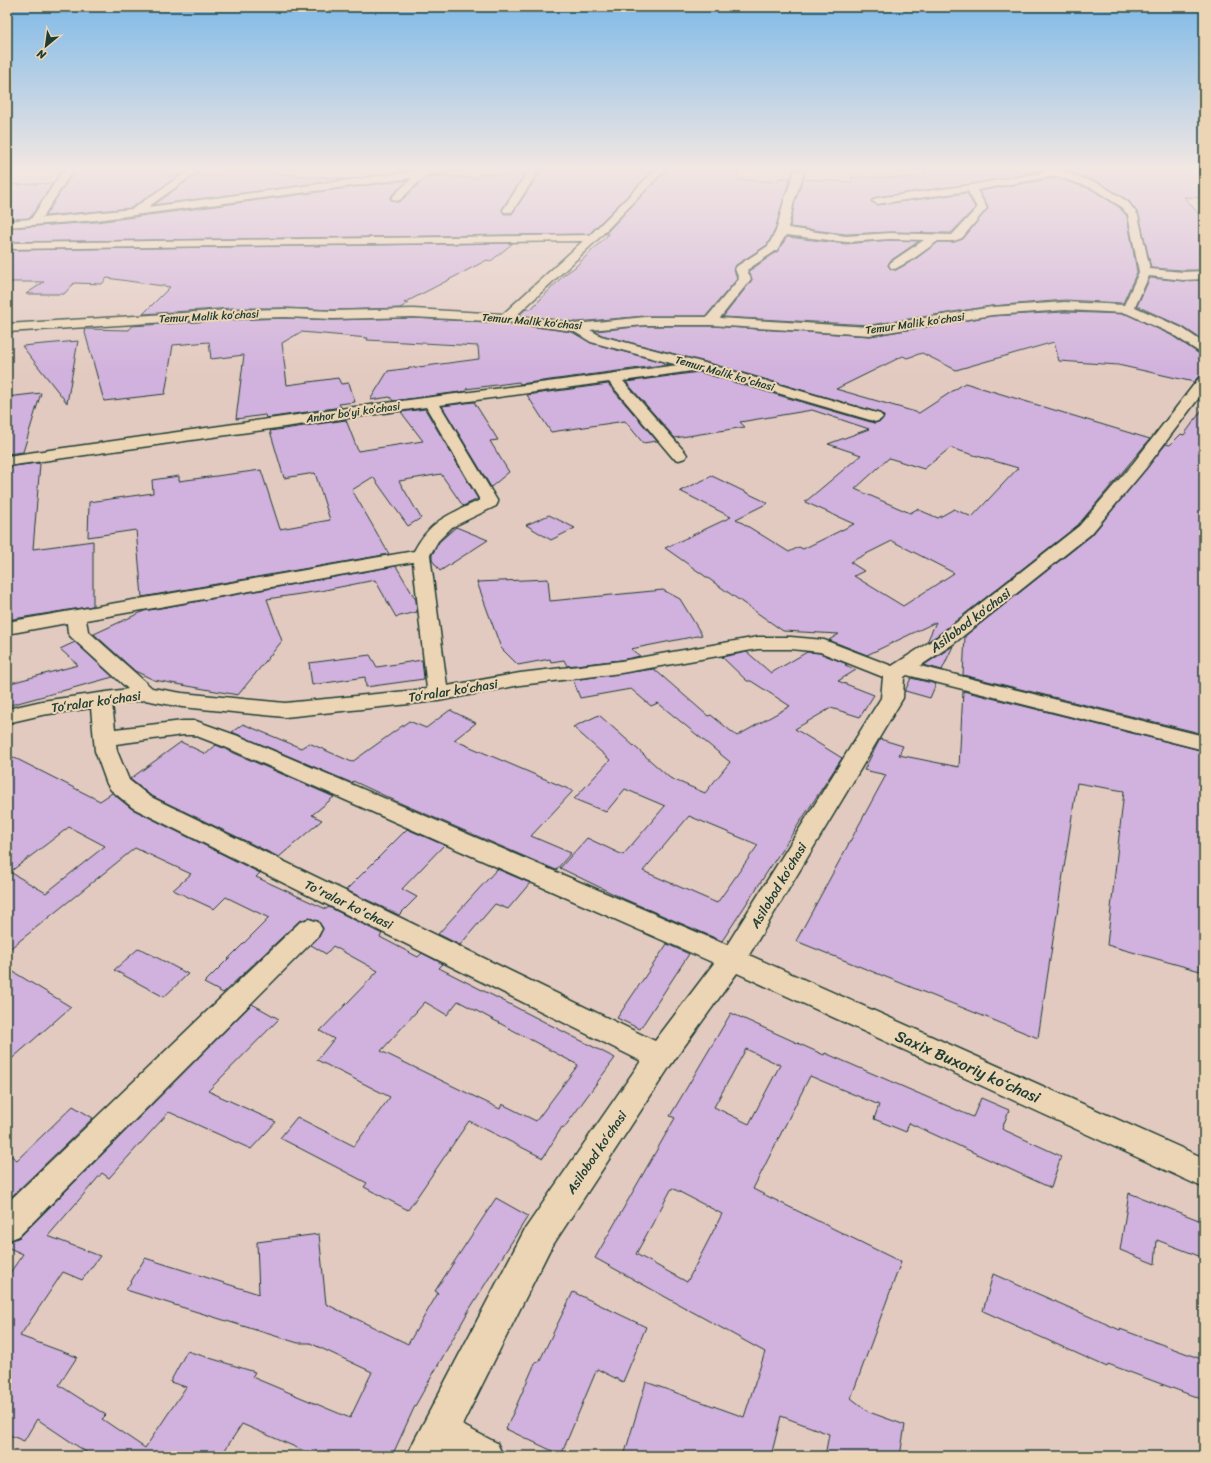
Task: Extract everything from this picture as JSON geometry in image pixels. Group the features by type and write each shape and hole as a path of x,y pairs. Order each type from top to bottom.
{"street":[{"path":"7,246 501,238"},
{"path":"506,318 593,238"},
{"path":"711,322 745,279 741,269 773,248 778,238"},
{"path":"840,238 857,238"},
{"path":"895,265 909,257 934,238"},
{"path":"1138,238 1145,272 1128,310 1177,331 1204,349"},
{"path":"1145,272 1183,276 1204,275"},
{"name":"Temur Malik koʻchasi","path":"7,328 285,312 333,315 413,313 506,318 576,328 644,321 711,322 870,331 992,312 1065,306 1128,310"},
{"name":"Temur Malik ko'chasi","path":"576,328 596,339 700,366 875,417"},
{"name":"Anhor boʻyi koʻchasi","path":"7,461 700,366"},
{"path":"613,378 679,455"},
{"name":"Asilobod koʻchasi","path":"432,1445 537,1240 660,1057 732,959 892,698 899,671 946,640 1085,530 1140,465 1204,381"},
{"path":"431,402 490,502 446,523 430,538 421,555 438,694"},
{"path":"7,628 421,555"},
{"path":"76,616 78,633 145,693"},
{"name":"Toʻralar koʻchasi","path":"7,716 42,708 145,693 182,700 285,710 438,694 520,679 621,667 758,643 791,643 824,646 899,671 1200,742"},
{"name":"To'ralar ko'chasi","path":"101,700 106,750 119,784 141,802 660,1057"},
{"name":"Saxix Buxoriy ko‘chasi","path":"104,738 183,728 196,728 248,748 732,959 1204,1173"},
{"path":"7,1225 309,929"},
{"path":"432,1445 484,1456"}],"building":[{"path":"7,238 278,238 7,242"},
{"path":"605,238 771,238 767,245 736,265 734,270 737,279 706,316 645,316 576,322 519,315 526,309 531,309 565,274 574,268"},
{"path":"786,238 846,244 890,240 919,241 890,261 888,266 891,269 896,270 914,260 938,242 954,242 963,239 1131,238 1137,272 1123,303 1065,300 992,306 870,325 723,317 752,280 749,271 778,251"},
{"path":"1144,238 1204,238 1204,270 1151,268"},
{"path":"513,243 491,261 487,260 404,303 409,303 400,308 333,310 231,308 143,314 170,287 107,278 102,284 74,283 64,294 26,294 44,282 7,282 7,250"},
{"path":"1150,278 1183,281 1204,280 1204,341 1183,327 1137,306"},
{"path":"1065,312 1126,314 1171,335 1198,353 1204,354 1204,376 1198,377 1194,382 1118,365 1059,361 1054,342 956,370 922,353 907,358 903,356 836,389 919,413 965,383 1150,439 1078,525 938,635 927,642 936,622 867,655 829,640 839,634 783,631 665,548 731,517 680,491 712,476 768,503 736,519 789,552 799,547 803,549 854,524 805,502 861,455 828,444 869,429 812,410 740,422 745,427 675,438 626,382 699,372 874,423 881,421 884,416 880,413 705,362 602,335 595,331 645,326 711,326 870,336 992,316","holes":["950,448 1018,468 972,517 954,509 938,518 917,509 910,513 855,489 889,458 924,469","892,541 954,573 903,606 854,576 864,571 850,562"]},
{"path":"285,318 333,320 413,318 506,323 572,332 591,343 670,364 520,384 519,382 466,389 467,391 393,401 390,397 370,400 388,371 479,359 478,346 367,340 368,338 301,332 282,343 287,385 338,378 341,384 349,383 355,402 339,404 341,407 266,418 265,415 236,419 244,355 211,359 209,342 173,345 165,394 104,401 84,329 129,330 131,326"},
{"path":"78,341 67,403 22,346"},
{"path":"608,384 657,441 643,443 625,421 551,432 527,395"},
{"path":"41,393 23,452 7,454 7,397"},
{"path":"474,402 498,440 490,441 509,472 491,487 442,406"},
{"path":"1204,407 1204,734 963,675 965,636 1092,535 1166,444 1170,445 1181,434 1184,435"},
{"path":"425,409 478,499 463,506 441,474 399,481 421,518 408,526 373,477 352,490 389,554 142,597 136,530 88,537 89,502 153,493 152,480 179,476 179,481 261,470 280,529 330,520 315,473 284,478 270,431 346,420 358,451 423,441 401,412"},
{"path":"37,463 40,464 33,549 93,541 93,606 7,620 7,467"},
{"path":"549,515 575,528 551,540 526,525"},
{"path":"456,527 488,540 440,571 432,560 432,555 439,542"},
{"path":"396,566 416,600 417,612 396,617 375,580 320,591 267,599 282,641 238,695 154,680 135,671 94,634 144,611"},
{"path":"548,579 550,601 663,590 680,599 702,635 631,649 640,656 621,660 567,666 564,660 551,662 550,659 518,665 501,648 477,582"},
{"path":"75,642 113,677 7,706 7,684 78,665 60,649"},
{"path":"953,646 942,670 924,665"},
{"path":"747,652 771,673 807,652 820,653 847,664 845,665 856,670 838,681 874,695 860,717 831,708 795,729 842,758 722,941 624,899 560,868 587,838 623,855 665,806 625,789 606,812 574,799 610,760 573,727 599,715 670,778 705,793 730,762 658,703 651,706 631,689 580,698 573,680 654,669 708,716 711,715 737,736 790,706 751,681 747,681 722,657","holes":["689,816 758,845 717,903 643,871"]},
{"path":"370,655 377,667 422,660 424,679 366,687 365,677 312,685 309,663"},
{"path":"911,678 936,684 930,698 905,691"},
{"path":"963,691 1204,750 1204,853 1200,971 1107,945 1124,791 1077,783 1038,1038 796,941 886,775 864,770 880,739 903,746 899,755 959,767"},
{"path":"450,710 476,723 454,740 573,791 531,836 571,853 556,870 400,803 353,781 352,783 232,732 243,724 301,748 309,743 352,762 409,721 426,728"},
{"path":"181,742 206,754 216,745 334,797 312,815 322,820 279,857 150,795 130,779"},
{"path":"7,754 100,801 112,793 132,809 260,873 256,877 326,909 329,907 382,934 380,937 418,957 422,953 443,964 439,968 615,1058 564,1128 562,1127 543,1158 469,1121 408,1210 364,1187 367,1183 280,1138 297,1117 354,1146 390,1097 317,1060 334,1039 320,1031 378,971 333,946 326,954 311,945 319,937 323,928 318,921 309,918 299,921 223,993 204,983 269,918 226,897 214,909 173,890 191,874 135,848 7,951","holes":["69,827 105,846 46,893 10,872","458,1001 578,1065 536,1121 502,1104 500,1109 381,1051 425,1002 447,1015"]},
{"path":"407,829 444,845 402,889 417,897 399,915 346,890"},
{"path":"497,869 530,883 508,909 495,904 460,945 438,934"},
{"path":"667,944 689,954 640,1029 617,1018"},
{"path":"139,948 188,974 164,997 114,970"},
{"path":"7,968 71,1007 7,1063"},
{"path":"252,1004 279,1019 208,1091 276,1122 251,1149 169,1112 109,1178 102,1173 48,1236 100,1256 82,1280 63,1272 20,1336 77,1357 59,1385 106,1415 102,1419 145,1448 186,1387 170,1382 187,1351 255,1372 252,1377 350,1418 372,1372 310,1343 298,1343 126,1290 145,1258 259,1294 257,1242 319,1234 326,1304 408,1344 438,1293 435,1291 496,1198 528,1216 469,1310 414,1408 392,1456 316,1456 242,1424 221,1456 92,1456 37,1419 24,1441 7,1434 7,1277 23,1254 7,1247 7,1242 20,1237"},
{"path":"731,1013 824,1055 825,1053 973,1117 981,1098 1009,1110 1002,1129 1061,1156 1051,1188 909,1123 906,1132 874,1119 879,1105 810,1076 753,1189 901,1262 851,1398 869,1412 905,1425 900,1456 825,1456 829,1434 781,1416 771,1456 624,1456 646,1382 744,1417 765,1352 595,1258 675,1118 670,1116","holes":["746,1049 780,1065 749,1124 714,1107","672,1188 722,1214 687,1282 636,1254"]},
{"path":"73,1106 93,1118 9,1199 7,1197 7,1153 17,1160"},
{"path":"1129,1193 1204,1222 1204,1258 1157,1240 1155,1264 1120,1250"},
{"path":"993,1274 1120,1330 1204,1360 1204,1400 1108,1364 1107,1367 983,1311"},
{"path":"573,1292 646,1327 623,1382 597,1369 561,1455 506,1429 536,1361 539,1362"}]}
